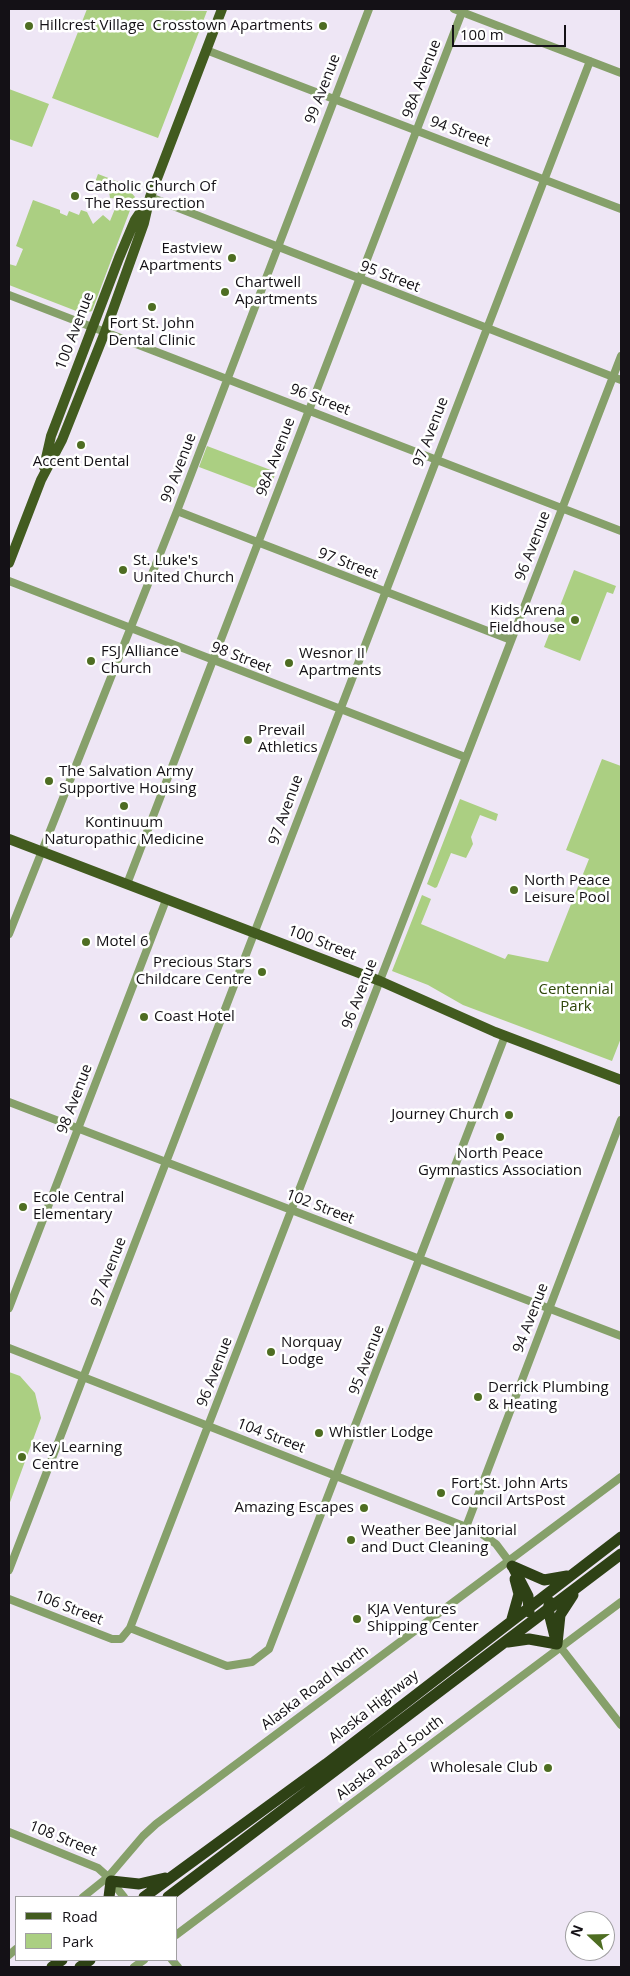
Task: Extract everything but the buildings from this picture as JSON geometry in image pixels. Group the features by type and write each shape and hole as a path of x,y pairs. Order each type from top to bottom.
{"highway":[{"name":"Alaska Highway","path":"145,1896 326,1764 512,1619 621,1538"},
{"name":"Alaska Highway","path":"172,1895 621,1554"},
{"path":"510,1563 544,1580 572,1574"},
{"path":"510,1563 524,1586 530,1606 529,1623"},
{"path":"510,1563 519,1594 512,1619"},
{"path":"558,1645 560,1615 580,1585"},
{"path":"554,1588 548,1609 558,1645"},
{"path":"500,1645 516,1640 529,1639 558,1645"},
{"path":"108,1896 110,1879 139,1884 172,1876"}],"main road":[{"name":"100 Avenue","path":"40,480 62,440 104,332 144,224 150,197 222,9"},
{"name":"100 Avenue","path":"9,563 40,480 51,436 92,328 135,220 150,197"},
{"name":"100 Street","path":"9,839 380,981 505,1036 621,1080"}],"street":[{"name":"99 Avenue","path":"9,934 128,628 177,511 369,9"},
{"path":"454,9 621,73"},
{"name":"98A Avenue","path":"127,884 462,12"},
{"name":"94 Street","path":"206,50 621,208"},
{"name":"97 Avenue","path":"9,1570 590,61"},
{"name":"95 Street","path":"150,197 359,280 617,378"},
{"name":"96 Street","path":"9,296 621,531"},
{"name":"96 Avenue","path":"121,1639 130,1628 562,508 617,378 621,356"},
{"name":"97 Street","path":"177,511 385,593 511,640"},
{"name":"98 Street","path":"9,582 213,662 465,757"},
{"name":"98 Avenue","path":"9,1308 166,900"},
{"name":"95 Avenue","path":"130,1628 228,1666 252,1662 269,1649 337,1477 505,1036"},
{"name":"102 Street","path":"9,1102 621,1336"},
{"name":"94 Avenue","path":"466,1527 621,1120"},
{"name":"104 Street","path":"9,1348 466,1527 490,1538 510,1563"},
{"name":"Alaska Road North","path":"84,1896 110,1879 156,1824 510,1563 621,1477"},
{"name":"106 Street","path":"9,1599 112,1639 121,1639"},
{"name":"Alaska Road South","path":"178,1933 558,1645 621,1602"},
{"path":"558,1645 621,1725"},
{"name":"108 Street","path":"9,1832 98,1868 110,1879 123,1896"}],"green space":[{"path":"87,9 207,11 158,138 52,98"},
{"path":"9,89 49,104 32,147 9,139"},
{"path":"98,174 124,184 135,197 92,311 84,314 9,285 9,264 16,266 23,249 16,246 33,200 60,210 60,213 67,216 69,211 79,215 81,210 87,212 93,224 103,215 110,221 119,199 110,198 108,185 95,189 94,185"},
{"path":"207,446 276,472 268,493 199,467"},
{"name":"Kids Arena Fieldhouse","path":"574,570 616,586 613,594 607,592 580,661 544,647"},
{"name":"Centennial Park","path":"602,759 621,766 621,1038 612,1061 463,1005 428,985 392,971 422,895 431,899 421,924 505,959 508,954 548,962 589,859 566,850"},
{"path":"460,799 498,814 496,821 480,815 471,837 473,844 466,858 451,853 435,888 427,884"},
{"name":"Key Learning Centre","path":"9,1372 20,1376 35,1393 41,1418 9,1505"}],"place":[{"name":"Hillcrest Village","path":"29,26"},
{"name":"Crosstown Apartments","path":"323,26"},
{"name":"Catholic Church Of The Ressurection","path":"75,196"},
{"name":"Eastview Apartments","path":"232,258"},
{"name":"Chartwell Apartments","path":"225,292"},
{"name":"Fort St. John Dental Clinic","path":"152,307"},
{"name":"Accent Dental","path":"81,445"},
{"name":"St. Luke's United Church","path":"123,570"},
{"name":"Kids Arena Fieldhouse","path":"575,620"},
{"name":"FSJ Alliance Church","path":"91,661"},
{"name":"Wesnor II Apartments","path":"289,663"},
{"name":"Prevail Athletics","path":"248,740"},
{"name":"The Salvation Army Supportive Housing","path":"49,781"},
{"name":"Kontinuum Naturopathic Medicine","path":"124,806"},
{"name":"North Peace Leisure Pool","path":"514,890"},
{"name":"Motel 6","path":"86,942"},
{"name":"Precious Stars Childcare Centre","path":"262,972"},
{"name":"Coast Hotel","path":"144,1017"},
{"name":"Journey Church","path":"509,1115"},
{"name":"North Peace Gymnastics Association","path":"500,1137"},
{"name":"Ecole Central Elementary","path":"23,1207"},
{"name":"Norquay Lodge","path":"271,1352"},
{"name":"Derrick Plumbing & Heating","path":"478,1397"},
{"name":"Whistler Lodge","path":"319,1433"},
{"name":"Key Learning Centre","path":"22,1457"},
{"name":"Fort St. John Arts Council ArtsPost","path":"441,1493"},
{"name":"Amazing Escapes","path":"364,1508"},
{"name":"Weather Bee Janitorial and Duct Cleaning","path":"351,1540"},
{"name":"KJA Ventures Shipping Center","path":"357,1619"},
{"name":"Wholesale Club","path":"548,1768"}]}
